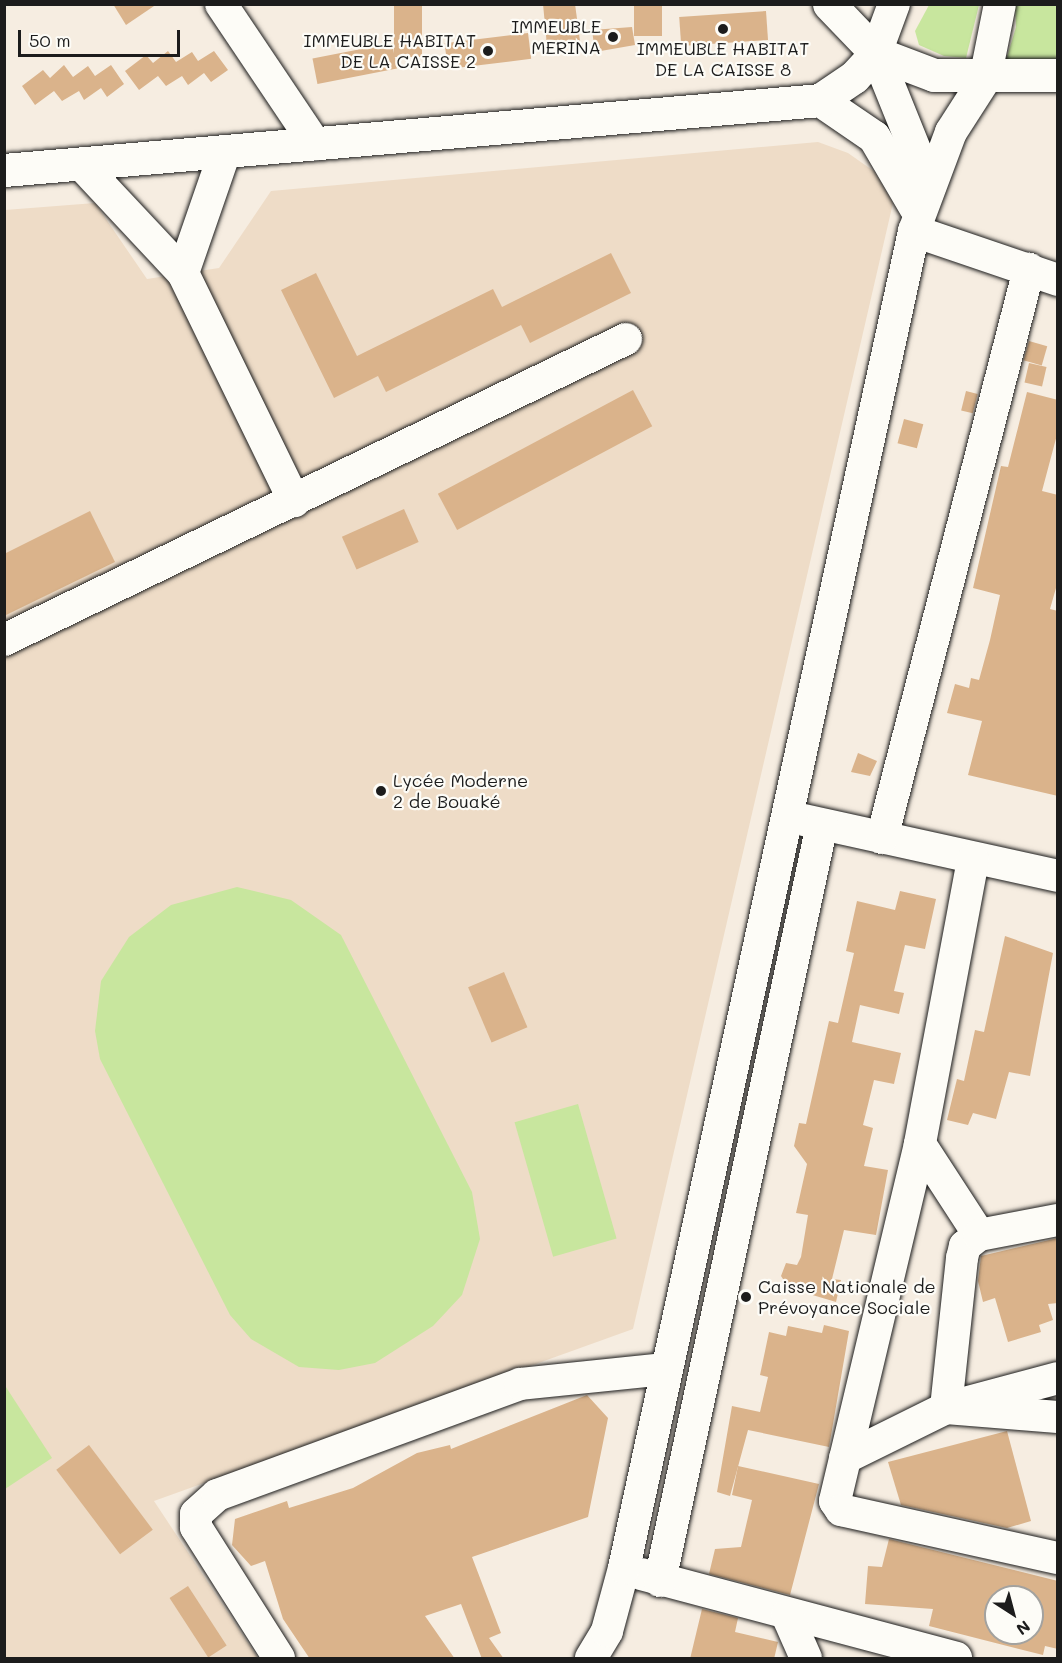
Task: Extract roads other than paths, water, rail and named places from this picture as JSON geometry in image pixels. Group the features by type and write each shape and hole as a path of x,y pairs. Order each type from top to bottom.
{"main road":[{"path":"829,4 876,53 934,75 985,79 1058,75"},
{"path":"4,170 820,100 854,77 876,53"},
{"path":"820,100 874,137 914,219"}],"street":[{"path":"596,1656 608,1631 624,1568 914,219 916,152 876,53 894,4"},
{"path":"914,219 951,132 985,79 1000,4"},
{"path":"229,7 315,144"},
{"path":"183,273 225,152"},
{"path":"81,164 183,273 294,501"},
{"path":"882,838 1043,274 914,219"},
{"path":"4,640 626,339"},
{"path":"787,816 973,860 1058,876"},
{"path":"660,1581 822,825"},
{"path":"973,860 920,1144 835,1501 841,1510 1058,1558"},
{"path":"920,1144 979,1234"},
{"path":"946,1408 965,1246 979,1234 1058,1220"},
{"path":"279,1659 196,1527 196,1514 217,1496 520,1384 666,1369"},
{"path":"845,1458 946,1408 1058,1378"},
{"path":"946,1408 1058,1417"},
{"path":"624,1568 660,1581 956,1659"},
{"path":"787,1615 806,1659"}],"place":[{"name":"IMMEUBLE HABITAT DE LA CAISSE 8","path":"723,29"},
{"name":"IMMEUBLE MERINA","path":"613,37"},
{"name":"IMMEUBLE HABITAT DE LA CAISSE 2","path":"488,51"},
{"name":"Lycée Moderne 2 de Bouaké","path":"381,791"},
{"name":"Caisse Nationale de Prévoyance Sociale","path":"746,1297"}]}
